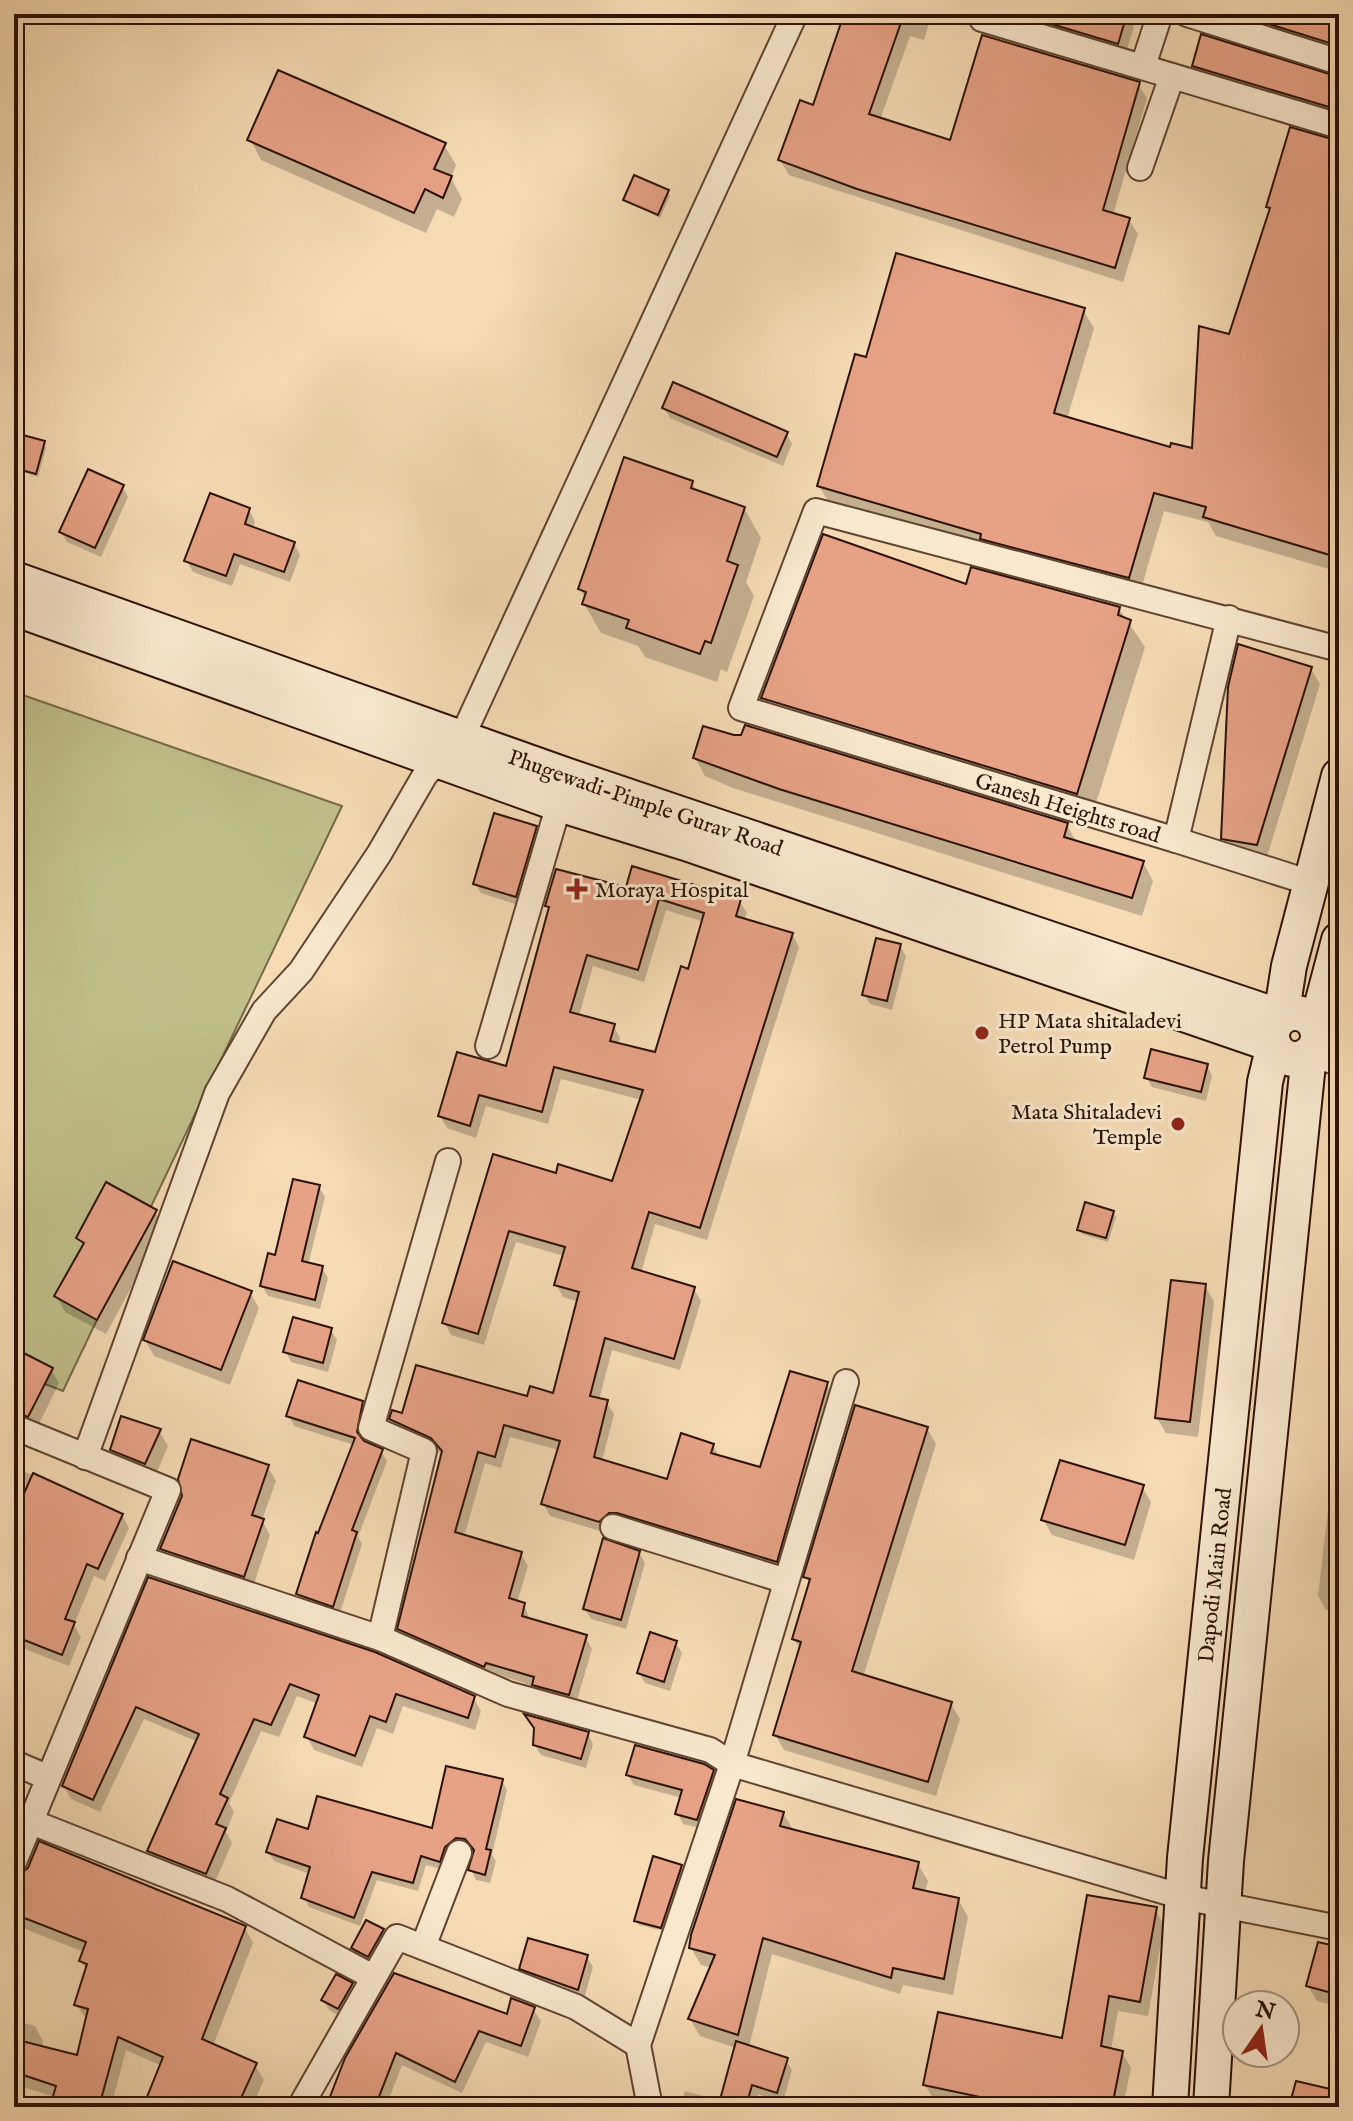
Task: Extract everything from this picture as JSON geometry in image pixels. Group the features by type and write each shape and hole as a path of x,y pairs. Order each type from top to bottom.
{"main road":[{"name":"Phugewadi-Pimple Gurav Road","path":"14,579 456,750 559,804 965,927"},
{"name":"Phugewadi-Pimple Gurav Road","path":"14,608 456,750 965,927 1278,1031 1288,1058 1326,1044"},
{"name":"Dapodi Main Road","path":"1170,2107 1183,1897 1265,1082 1289,966 1339,776"},
{"name":"Dapodi Main Road","path":"1211,2107 1223,1905 1339,940"}],"street":[{"path":"85,1457 217,1093 264,1011 301,971 379,854 425,775 456,750 795,14"},
{"path":"1143,66 1160,14"},
{"path":"1187,14 1339,62"},
{"path":"982,19 1339,126"},
{"path":"1140,168 1172,76"},
{"name":"Ganesh Heights road","path":"816,511 1229,618 1176,840 741,708 816,511"},
{"path":"1229,618 1339,649"},
{"path":"488,1046 559,804"},
{"path":"1176,840 1311,883"},
{"path":"380,1638 424,1451 371,1428 448,1161"},
{"path":"650,2107 638,2045 732,1764 846,1382"},
{"path":"14,1427 168,1490 14,1862"},
{"path":"613,1527 786,1581"},
{"path":"139,1558 380,1638 508,1694 710,1750 732,1764 1183,1897 1339,1928"},
{"path":"14,1763 47,1777"},
{"path":"29,1821 227,1899 373,1977"},
{"path":"423,1947 459,1853"},
{"path":"300,2107 397,1937 576,2007 638,2045"}],"shaded area":[{"path":"14,692 342,806 63,1391 14,1372"}],"building":[{"path":"844,14 904,14 869,114 950,140 982,35 1140,82 1103,210 1130,218 1115,268 857,189 778,160 800,100 813,105"},
{"path":"1018,14 1127,14 1118,44"},
{"path":"1237,14 1339,14 1339,46"},
{"path":"1201,34 1339,77 1339,110 1192,66"},
{"path":"278,70 446,143 434,169 452,176 443,198 425,189 414,213 247,140"},
{"path":"1290,127 1339,141 1339,536 1333,556 1203,517 1206,507 1154,493 1129,578 980,539 981,534 817,486 855,354 866,357 896,253 1085,308 1054,413 1170,447 1171,443 1192,448 1199,326 1229,334 1270,208 1266,207"},
{"path":"634,175 669,190 658,215 623,200"},
{"path":"673,382 788,432 777,457 662,408"},
{"path":"19,434 45,441 36,474 14,468"},
{"path":"624,457 693,481 691,488 745,507 727,561 738,565 711,643 705,641 700,654 626,628 629,620 582,604 586,592 578,589"},
{"path":"88,469 124,485 95,548 59,532"},
{"path":"210,493 250,508 245,524 295,542 284,572 234,554 226,576 184,561"},
{"path":"823,534 966,584 971,567 1120,607 1118,615 1131,620 1077,794 761,698"},
{"path":"1238,644 1312,667 1257,845 1221,839 1228,687"},
{"path":"745,725 1068,823 1064,837 1144,861 1132,898 779,789 693,758 703,726 741,735"},
{"path":"494,813 537,826 516,897 473,884"},
{"path":"632,866 741,899 736,916 793,933 700,1228 649,1212 632,1268 695,1287 674,1359 605,1338 590,1396 608,1400 594,1457 667,1479 681,1433 714,1444 711,1453 760,1467 790,1371 828,1382 777,1562 617,1513 609,1513 599,1522 541,1504 560,1441 504,1425 495,1457 478,1452 455,1532 522,1552 509,1598 525,1603 522,1616 587,1635 569,1695 532,1685 534,1677 486,1663 484,1667 397,1629 442,1451 431,1438 389,1419 392,1410 402,1413 416,1365 527,1396 530,1386 553,1393 579,1292 554,1285 565,1247 509,1231 478,1334 442,1323 493,1154 556,1173 558,1164 612,1181 643,1090 554,1067 542,1112 479,1095 470,1126 438,1116 457,1052 506,1066 549,907 545,906 556,869 626,887","holes":["659,899 704,913 688,969 681,966 655,1052 610,1041 615,1024 570,1012 587,955 638,970"]},
{"path":"876,938 901,944 887,1001 862,995"},
{"path":"1151,1049 1208,1064 1201,1092 1144,1078"},
{"path":"293,1179 320,1185 302,1261 323,1266 315,1300 260,1286 268,1253 275,1255"},
{"path":"106,1182 157,1210 97,1320 54,1296 84,1243 76,1238"},
{"path":"1085,1202 1114,1211 1106,1238 1077,1230"},
{"path":"173,1261 252,1291 221,1370 143,1340"},
{"path":"1171,1280 1206,1284 1190,1422 1155,1418"},
{"path":"293,1317 332,1328 323,1363 283,1352"},
{"path":"14,1348 53,1368 28,1417 14,1412"},
{"path":"298,1380 363,1401 357,1432 364,1441 383,1449 352,1530 357,1532 333,1607 296,1594 316,1532 355,1438 286,1416"},
{"path":"855,1405 928,1427 852,1671 952,1702 928,1782 773,1735 801,1642 792,1639 810,1579 803,1577"},
{"path":"121,1416 161,1429 145,1464 110,1450"},
{"path":"191,1439 269,1465 252,1515 264,1519 244,1577 160,1549 182,1496 178,1479"},
{"path":"1060,1460 1144,1485 1125,1545 1041,1520"},
{"path":"33,1473 123,1514 98,1569 87,1564 65,1619 75,1622 62,1655 14,1636 14,1563 24,1538 14,1533 14,1516"},
{"path":"603,1538 640,1551 621,1620 583,1609"},
{"path":"148,1577 375,1652 475,1696 468,1718 396,1694 386,1722 370,1716 355,1756 304,1737 319,1695 290,1684 271,1725 254,1719 220,1794 228,1798 216,1824 226,1828 206,1874 147,1851 199,1734 136,1707 93,1800 62,1786"},
{"path":"650,1632 677,1641 664,1682 637,1673"},
{"path":"524,1714 589,1732 581,1759 533,1745 534,1728"},
{"path":"635,1745 704,1764 714,1770 697,1820 675,1814 682,1790 626,1775"},
{"path":"446,1766 503,1779 486,1849 491,1850 485,1875 468,1870 474,1850 465,1839 456,1838 445,1847 440,1862 421,1856 413,1883 372,1872 354,1918 301,1898 310,1867 266,1852 277,1819 308,1829 317,1796 432,1828"},
{"path":"736,1799 784,1812 780,1826 919,1862 913,1888 959,1898 944,1979 893,1968 891,1978 763,1938 738,2035 688,2019 715,1955 689,1948 691,1935"},
{"path":"39,1841 246,1926 202,2039 257,2063 237,2107 143,2107 163,2057 118,2037 99,2107 50,2107 56,2086 14,2072 14,2039 77,2055 88,2009 74,2005 87,1964 79,1961 86,1942 14,1914 14,1886 18,1876 28,1868"},
{"path":"653,1856 682,1865 661,1928 634,1921"},
{"path":"1087,1895 1157,1907 1140,2002 1109,1996 1101,2046 1123,2051 1112,2107 1028,2107 923,2085 938,2012 1062,2038"},
{"path":"366,1920 384,1929 368,1957 351,1948"},
{"path":"528,1938 588,1955 578,1990 519,1969"},
{"path":"1318,1942 1339,1947 1339,1995 1306,1986"},
{"path":"394,1973 507,2014 511,1998 535,2007 521,2046 479,2031 455,2082 396,2053 375,2107 326,2107 345,2058"},
{"path":"336,1974 353,1983 338,2009 321,2000"},
{"path":"736,2041 788,2058 777,2093 752,2085 746,2107 718,2107"},
{"path":"1296,2081 1339,2091 1339,2107 1289,2107"}],"place":[{"name":"Moraya Hospital","path":"577,889"},
{"name":"HP Mata shitaladevi Petrol Pump","path":"982,1033"},
{"name":"Mata Shitaladevi Temple","path":"1178,1124"}]}
